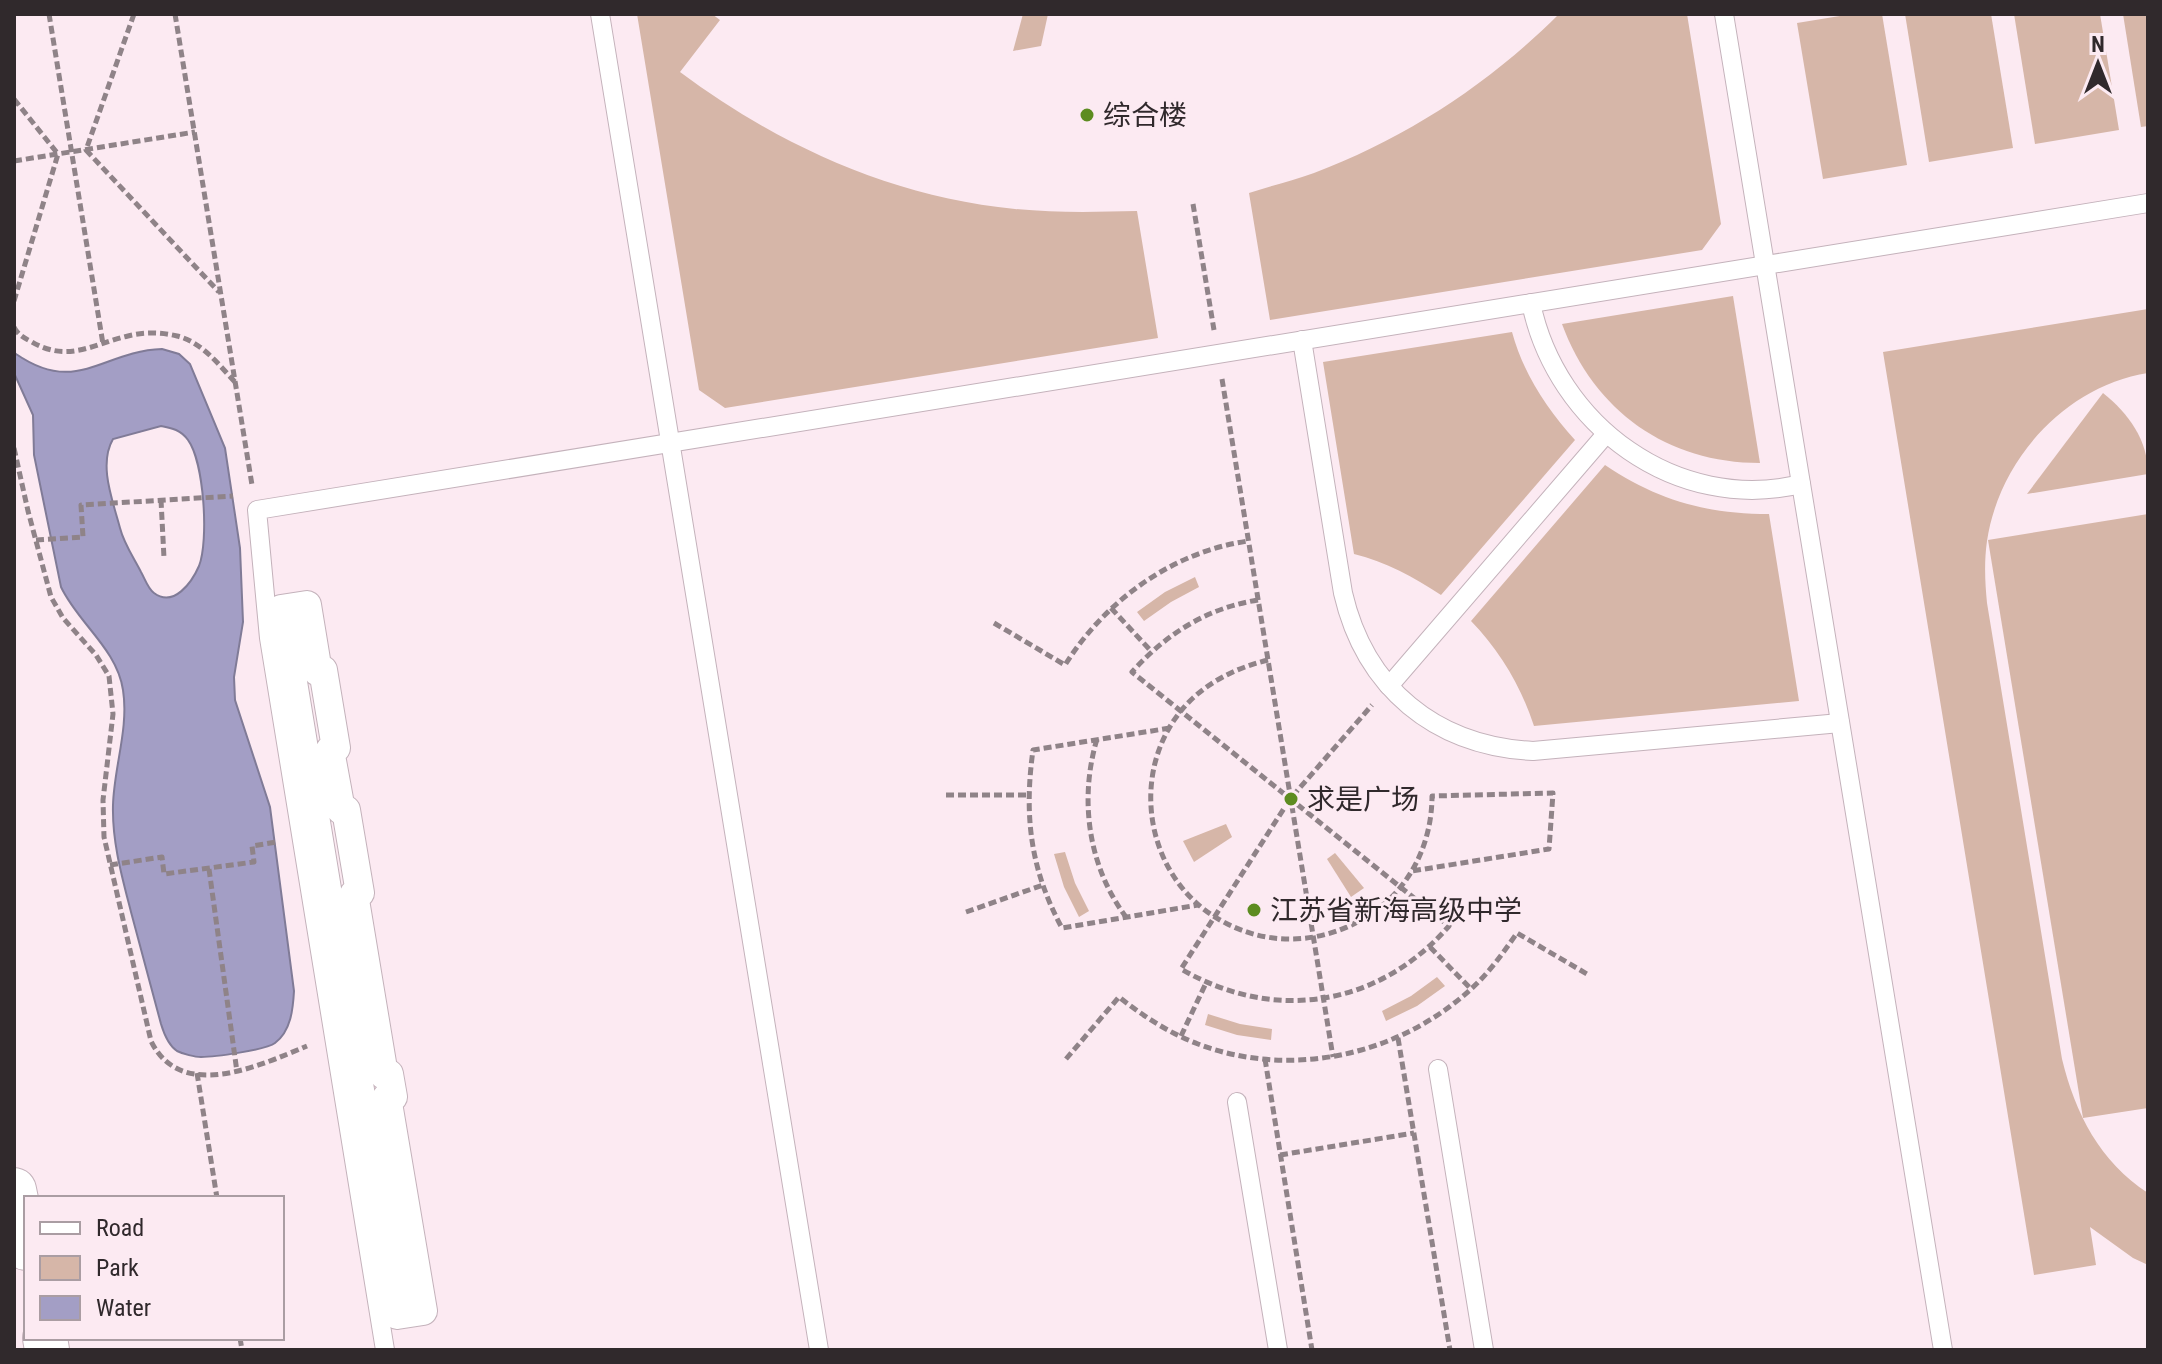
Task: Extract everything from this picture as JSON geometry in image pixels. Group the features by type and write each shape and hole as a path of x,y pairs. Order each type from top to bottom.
{"main road":[{"path":"14,1190 24,1238"}],"street":[{"path":"307,605 318,672 323,670 336,748 330,750 341,810 346,810 360,893 354,894 384,1075 389,1074 393,1097 387,1097 423,1311 410,1314 397,1315 281,609 307,605"}],"lane":[{"path":"600,14 819,1350"},
{"path":"1724,14 1943,1350"},
{"path":"385,1350 269,638 257,510 2148,203"},
{"path":"1531,303 1543,344 1556,372 1574,399 1606,434 1632,453 1660,468 1705,484 1753,489 1801,484"},
{"path":"1302,340 1346,606 1359,644 1389,686 1420,714 1455,734 1493,746 1520,750 1840,723"},
{"path":"1389,686 1606,434"},
{"path":"1438,1069 1484,1350"},
{"path":"1237,1102 1278,1350"}],"path":[{"path":"49,14 103,344"},
{"path":"86,150 134,14"},
{"path":"175,14 257,510"},
{"path":"14,99 58,154"},
{"path":"14,161 195,132"},
{"path":"86,150 221,293"},
{"path":"14,301 58,154"},
{"path":"1193,204 1333,1057"},
{"path":"15,332 39,346 58,352 79,352 128,335 153,332 181,337 202,348 236,383"},
{"path":"14,448 51,597 56,608 96,655 109,676 113,714 102,815 151,1041 157,1055 167,1065 180,1071 237,1072 334,1035"},
{"path":"36,540 83,537 81,505 239,495"},
{"path":"161,500 164,558"},
{"path":"994,623 1065,665 1086,635 1111,608 1139,586 1170,566 1204,552 1248,541"},
{"path":"1258,600 1237,604 1198,619 1173,634 1132,672 1290,799 1449,926 1430,947 1408,964 1371,985 1316,1000 1260,999 1206,983 1181,969 1290,799 1389,686"},
{"path":"1111,608 1151,652"},
{"path":"1268,660 1226,674 1194,697 1181,711 1157,754 1150,792 1151,822 1168,868 1199,905 1223,922 1250,933 1279,939 1309,938 1337,931 1364,919 1400,887 1412,871 1427,835 1432,796 1553,793 1549,849 1412,871"},
{"path":"1170,728 1033,750 1028,795 1032,841 1043,885 1062,928 1199,905"},
{"path":"1097,739 1088,789 1090,832 1096,859 1107,885 1126,917"},
{"path":"946,795 1028,795"},
{"path":"113,864 162,857 164,874 209,869 254,862 252,846 282,842"},
{"path":"209,869 237,1072"},
{"path":"966,912 1043,885"},
{"path":"1066,1059 1119,997 1149,1019 1215,1049 1265,1059 1306,1060 1360,1051 1398,1038 1442,1012 1471,989 1517,933 1587,974"},
{"path":"1430,947 1471,989"},
{"path":"1181,1036 1206,983"},
{"path":"1398,1038 1450,1350"},
{"path":"1265,1059 1312,1350"},
{"path":"197,1073 217,1196"},
{"path":"1280,1155 1414,1133"}],"green space":[{"path":"637,14 712,14 720,20 680,72 756,123 881,180 969,203 1015,209 1137,211 1158,338 725,408 699,390"},
{"path":"1023,14 1048,14 1041,46 1013,51"},
{"path":"1559,14 1687,14 1721,224 1702,250 1270,320 1249,193 1314,173 1413,126 1475,86"},
{"path":"1852,14 1882,14 1907,165 1823,179 1797,23"},
{"path":"1905,14 1991,14 2013,148 1929,162"},
{"path":"2014,14 2100,14 2119,130 2035,144"},
{"path":"2123,14 2148,14 2148,126 2141,127"},
{"path":"1733,296 1760,463 1726,461 1694,454 1638,426 1614,406 1593,382 1562,324"},
{"path":"2148,309 2148,373 2090,393 2041,432 2021,456 2006,482 1994,511 1986,549 1987,603 2067,1079 2082,1117 2103,1151 2131,1181 2148,1193 2148,1265 2090,1227 2096,1265 2034,1275 1883,352"},
{"path":"1512,332 1537,390 1575,440 1441,595 1399,571 1354,554 1323,362"},
{"path":"2103,393 2129,419 2141,439 2148,474 2027,494"},
{"path":"1605,465 1644,487 1683,503 1724,511 1769,514 1799,701 1534,726 1508,670 1471,621"},
{"path":"2148,514 2148,1108 2083,1118 1988,540"},
{"path":"1195,577 1199,587 1144,621 1137,612 1165,592"},
{"path":"1226,824 1232,837 1194,862 1183,841"},
{"path":"1065,852 1075,883 1089,911 1079,917 1064,887 1054,854"},
{"path":"1335,853 1364,888 1351,897 1327,859"},
{"path":"1437,977 1445,986 1417,1006 1386,1021 1382,1011 1411,996"},
{"path":"1208,1014 1240,1024 1272,1029 1271,1040 1237,1035 1205,1025"}],"water":[{"path":"162,349 179,354 190,364 225,448 240,548 243,622 234,677 235,700 270,807 294,991 288,1026 275,1043 251,1051 217,1056 198,1057 177,1051 161,1024 124,886 114,832 114,791 124,719 123,690 113,662 61,587 34,455 33,415 14,373 16,354 37,366 73,371","holes":["161,426 182,434 193,451 201,483 204,521 199,566 187,586 168,597 161,597 150,589 127,545 107,471 113,439"]}],"place":[{"name":"综合楼","path":"1087,115"},
{"name":"求是广场","path":"1291,799"},
{"name":"江苏省新海高级中学","path":"1254,910"}]}
